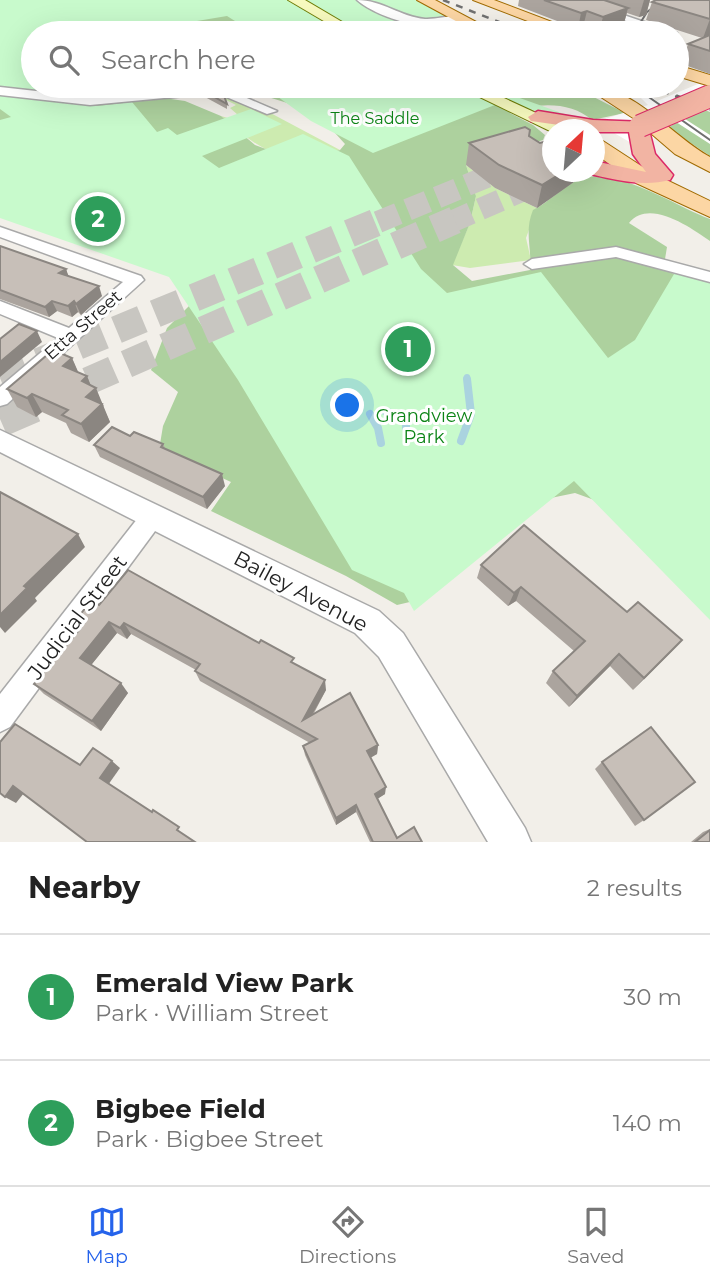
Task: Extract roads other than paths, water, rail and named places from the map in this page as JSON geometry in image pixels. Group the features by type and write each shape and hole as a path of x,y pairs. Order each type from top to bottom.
{"highway":[{"path":"605,141 640,137 710,96"},
{"path":"538,117 543,119"},
{"path":"605,139 618,135 640,137"},
{"path":"605,170 653,177 640,137"}],"main road":[{"path":"295,0 332,21"},
{"path":"424,0 465,21"},
{"path":"490,1 542,21"},
{"path":"689,74 710,81"},
{"path":"493,98 542,119"},
{"path":"613,98 640,114 682,150 710,166"},
{"path":"605,148 710,210"},
{"path":"653,177 710,198"}],"street":[{"path":"363,0 408,21"},
{"path":"569,0 634,21"},
{"path":"452,21 461,19"},
{"path":"689,38 708,44"},
{"path":"689,52 708,44"},
{"path":"0,91 21,94"},
{"path":"57,98 90,102 127,98"},
{"path":"244,98 271,111"},
{"path":"258,98 258,104"},
{"name":"Etta Street","path":"0,232 135,280 0,399"},
{"path":"532,264 616,252 710,276"},
{"path":"0,307 71,336"},
{"name":"Bailey Avenue","path":"0,440 367,622 391,645 511,842"},
{"name":"Judicial Street","path":"0,718 153,516"}],"waterway":[{"path":"461,441 471,414 467,379"},
{"path":"386,412 396,414 406,422 406,428"},
{"path":"370,414 378,428 381,443"}],"tunnel":[{"path":"378,222 525,161"},
{"path":"451,222 542,182"},
{"path":"0,378 382,220"},
{"path":"88,381 455,220"},
{"path":"0,419 92,379"}],"tram line":[{"path":"641,21 647,12 663,0"},
{"path":"650,98 710,140"}],"railway":[{"path":"443,0 496,21"},
{"path":"681,98 710,109"}],"place":[{"name":"Bigbee Field","path":"98,219"},
{"name":"Emerald View Park","path":"408,349"}],"park label":[{"name":"The Saddle","path":"375,118"},
{"name":"Grandview Park","path":"424,426"}]}
